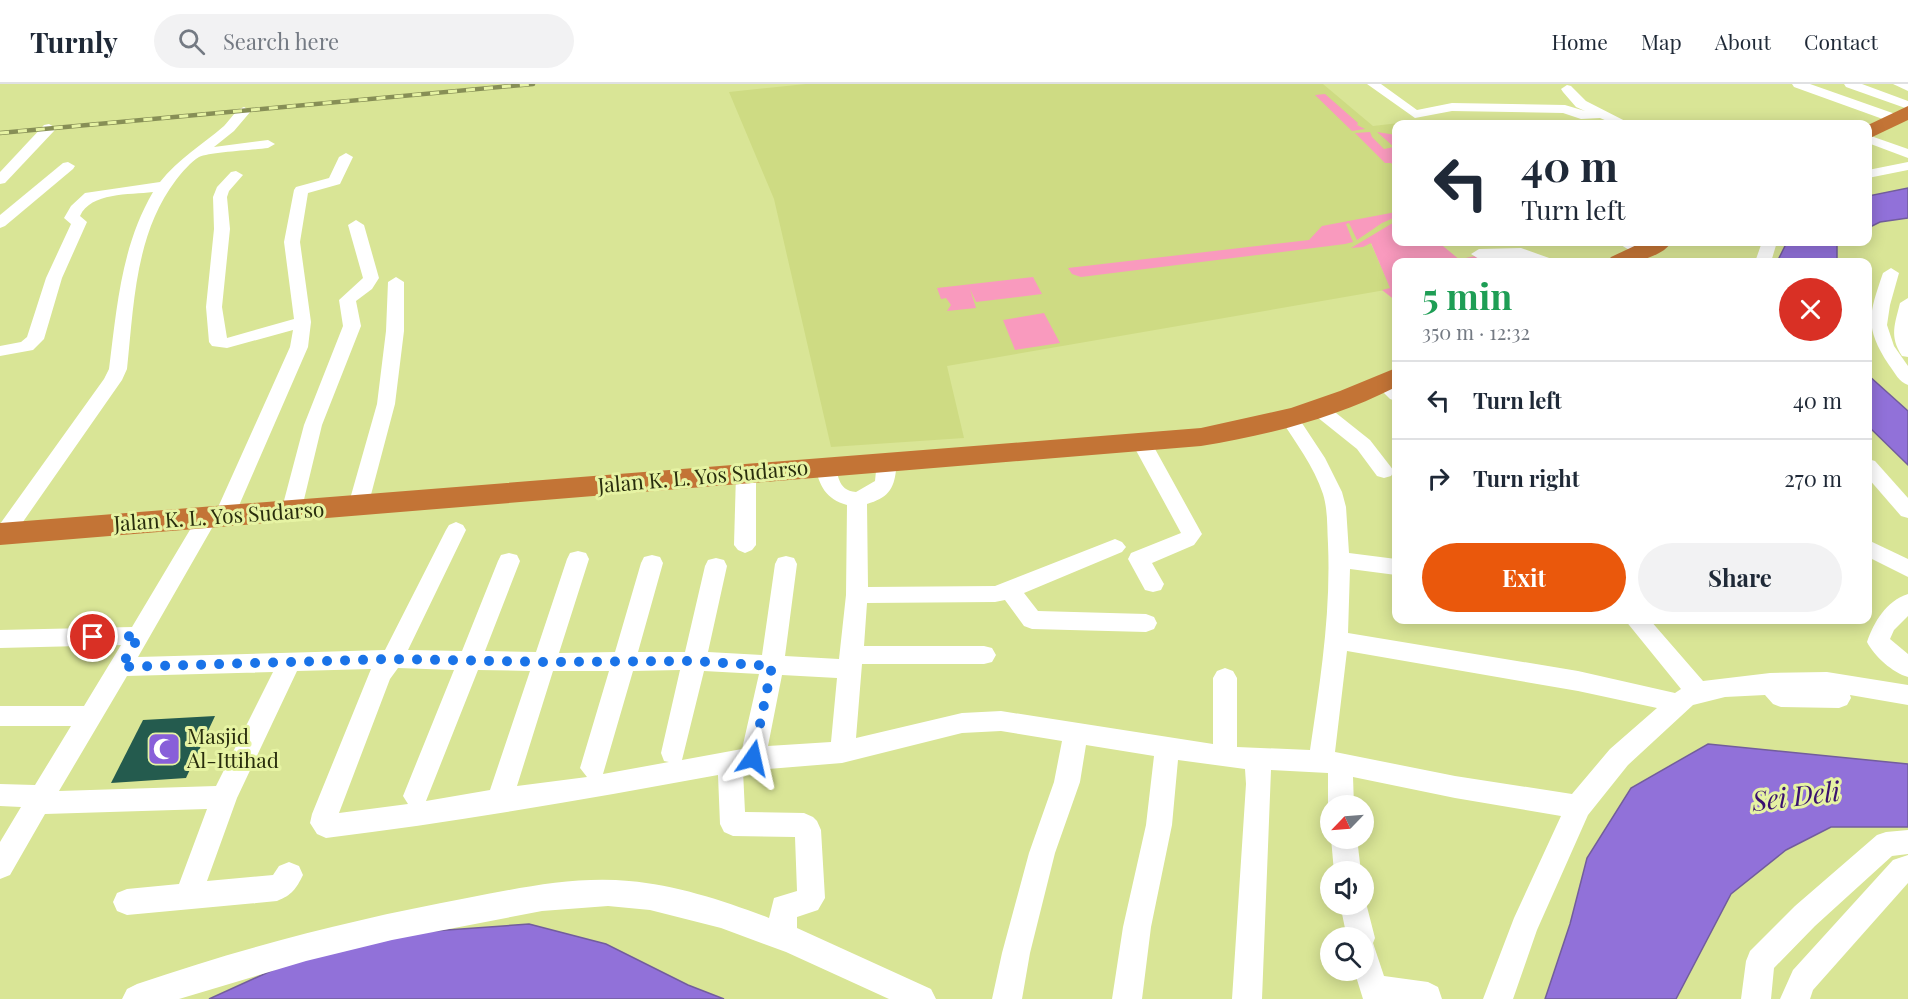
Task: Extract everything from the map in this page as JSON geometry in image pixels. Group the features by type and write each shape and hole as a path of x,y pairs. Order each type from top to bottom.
{"highway":[{"path":"1872,131 1904,112"},
{"path":"1624,258 1641,246"},
{"name":"Jalan K. L. Yos Sudarso","path":"2,534 746,474 825,465 1142,443 1218,434 1289,418 1392,385"}],"street":[{"path":"1373,84 1413,113 1424,114 1452,107 1567,110 1581,116 1598,114"},
{"path":"1798,84 1904,112"},
{"path":"1850,84 1904,112"},
{"path":"1899,84 1908,87"},
{"path":"1567,89 1574,100 1609,120"},
{"path":"1508,108 1509,112 1523,120"},
{"path":"2,534 113,380 118,369 134,253 148,211 161,186 182,164 235,125 244,111"},
{"path":"1424,114 1432,120"},
{"path":"0,180 49,128"},
{"path":"1872,140 1908,154"},
{"path":"198,153 268,144"},
{"path":"0,866 139,636 215,518 299,347 303,322 292,242 301,190 309,186 332,183 346,157"},
{"path":"0,223 68,166"},
{"path":"1872,173 1908,166"},
{"path":"236,174 222,190 220,197 222,229 214,307 218,342 227,343 303,322"},
{"path":"1872,178 1908,174"},
{"path":"0,351 27,346 35,339 54,278 79,222 72,218 85,199 100,193 161,186"},
{"path":"291,512 313,425 352,326 347,300 366,286 371,278 356,225"},
{"path":"1501,246 1511,252"},
{"path":"1479,254 1511,252 1535,258"},
{"path":"1891,273 1882,302 1878,327 1891,354 1908,379"},
{"path":"358,506 386,404 395,331 396,282"},
{"path":"1908,303 1901,333 1908,352"},
{"path":"1319,409 1368,449 1379,460 1384,471"},
{"path":"1289,418 1330,489 1335,502 1340,560 1338,640 1330,762 1338,795"},
{"path":"1142,443 1173,505 1192,534 1187,540 1139,559 1153,584"},
{"path":"825,465 827,482 831,489 841,496 856,499 869,496 885,484 888,461"},
{"path":"1872,470 1908,511"},
{"path":"745,545 746,474"},
{"path":"842,752 857,595 856,499"},
{"path":"456,530 392,659 380,674 323,823 330,826 410,816 742,761 842,752 962,723 981,721 1000,721 1225,757 1330,762 1455,787 1578,807"},
{"path":"857,595 995,594 1115,547"},
{"path":"1872,551 1908,569"},
{"path":"500,800 578,560"},
{"path":"1340,560 1392,566"},
{"path":"416,796 509,561"},
{"path":"593,768 651,563"},
{"path":"782,936 784,908 811,898 808,830 804,825 733,824 742,761 772,666 786,564"},
{"path":"673,753 716,566"},
{"path":"1010,590 1032,620 1146,623"},
{"path":"1908,603 1884,625 1878,642 1908,668"},
{"path":"1640,624 1652,636 1688,698"},
{"path":"0,639 139,636"},
{"path":"1338,640 1688,698"},
{"path":"121,667 392,659 545,662 693,661 772,666 984,655"},
{"path":"188,897 224,797 290,662"},
{"path":"1225,757 1226,678"},
{"path":"1498,999 1524,928 1578,807 1619,757 1688,698 1725,687 1827,682 1908,695"},
{"path":"1770,683 1780,697 1839,698"},
{"path":"0,716 91,716"},
{"path":"1007,999 1016,953 1042,854 1067,782 1076,734"},
{"path":"1127,999 1137,927 1159,825 1167,749"},
{"path":"1247,999 1260,784 1257,759"},
{"path":"0,795 41,800 224,797"},
{"path":"1756,999 1760,961 1805,916 1886,844 1908,842"},
{"path":"1795,999 1803,980 1903,869 1908,868"},
{"path":"126,902 277,888 285,883 289,875"},
{"path":"137,999 192,979 335,938 433,917 578,893 648,897 729,918 832,956 921,999"},
{"path":"1371,981 1373,989 1428,997"}],"shaded area":[{"path":"806,84 1323,84 1373,126 1392,124 1392,230 1371,244 1391,289 947,366 964,438 831,447 774,199 729,92"},
{"path":"1325,94 1358,123 1357,125 1365,129 1352,131 1315,95"},
{"path":"1370,132 1384,149 1392,147 1392,164 1385,163 1355,133"},
{"path":"1377,132 1392,134 1392,145"},
{"path":"1392,213 1392,219 1357,240 1349,223 1346,224 1353,242 1345,244 1081,277 1072,274 1068,268 1309,240 1322,226"},
{"path":"1392,223 1392,246 1443,246 1458,258 1392,258 1392,298 1382,290 1390,288 1371,243 1363,247 1351,248"},
{"path":"1490,255 1509,258 1468,258"},
{"path":"1033,277 1042,294 976,302 970,289 976,308 947,311 951,305 946,298 941,299 937,288"},
{"path":"1044,313 1060,343 1015,350 1003,320"}],"water":[{"path":"1908,188 1908,218 1880,222 1872,226 1872,195"},
{"path":"1785,246 1837,246 1837,258 1779,258"},
{"path":"1872,379 1908,411 1908,465 1872,430"},
{"name":"Sei Deli","path":"1708,744 1908,764 1908,827 1831,827 1786,850 1731,894 1676,999 1545,999 1570,924 1587,858 1631,788"},
{"path":"529,924 606,944 688,985 724,999 209,999 306,955 419,932"}],"building":[{"name":"Masjid Al-Ittihad","path":"215,716 186,778 111,783 143,720"}],"railway":[{"path":"0,133 533,84"}],"place":[{"name":"Masjid Al-Ittihad","path":"164,749"}],"route":[{"path":"93,637 139,636 121,667 392,659 545,662 693,661 772,666 753,758"}]}
